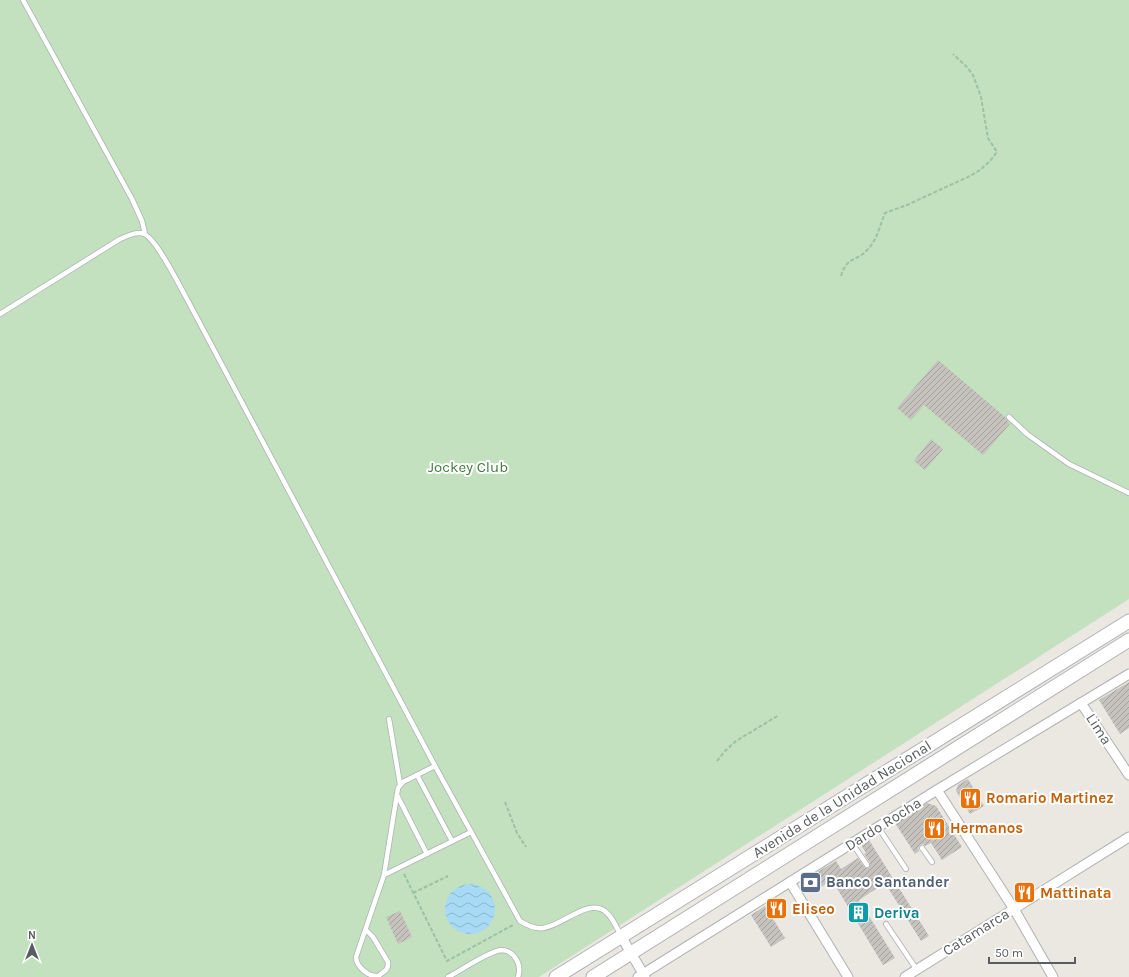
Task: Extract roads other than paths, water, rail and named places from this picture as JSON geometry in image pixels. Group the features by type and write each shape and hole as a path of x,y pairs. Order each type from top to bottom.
{"main road":[{"name":"Avenida de la Unidad Nacional","path":"556,977 1129,621"},
{"name":"Avenida de la Unidad Nacional","path":"593,977 1129,640"}],"street":[{"name":"Dardo Rocha","path":"642,976 852,843 878,827 902,815 937,790 1129,674"},
{"name":"Lima","path":"1081,703 1129,776"},
{"path":"937,790 1014,909 1053,977"},
{"name":"Catamarca","path":"904,977 1129,837"},
{"path":"790,882 848,977"},
{"path":"621,936 642,976"}],"lane":[{"path":"23,0 132,199 142,221 145,234"},
{"path":"0,314 120,239 134,233 145,234 151,238 188,301 435,766 520,921 530,927 542,928 555,925 579,912 596,908 608,914 621,936"},
{"path":"1009,417 1027,434 1069,464 1129,493"},
{"path":"366,930 374,937 388,962 387,970 378,976 370,975 358,965 356,956 384,875 400,784 390,719"},
{"path":"400,784 435,766"},
{"path":"417,775 452,841"},
{"path":"397,795 427,854"},
{"path":"878,827 906,869"},
{"path":"384,875 401,868 471,832"},
{"path":"852,843 867,865"},
{"path":"922,848 932,862"},
{"path":"886,924 916,970"},
{"path":"448,977 493,952 502,950 510,952 516,958 520,965 520,973 518,977"}],"water":[{"path":"465,884 475,884 488,891 495,904 495,914 488,927 475,934 465,934 456,930 449,923 445,914 445,904 449,895 456,888"}],"place":[{"name":"Romario Martinez","path":"970,798"},
{"name":"Hermanos","path":"935,828"},
{"name":"Banco Santander","path":"811,882"},
{"name":"Mattinata","path":"1024,893"},
{"name":"Eliseo","path":"776,909"},
{"name":"Deriva","path":"859,913"}],"park label":[{"name":"Jockey Club","path":"468,467"}]}
